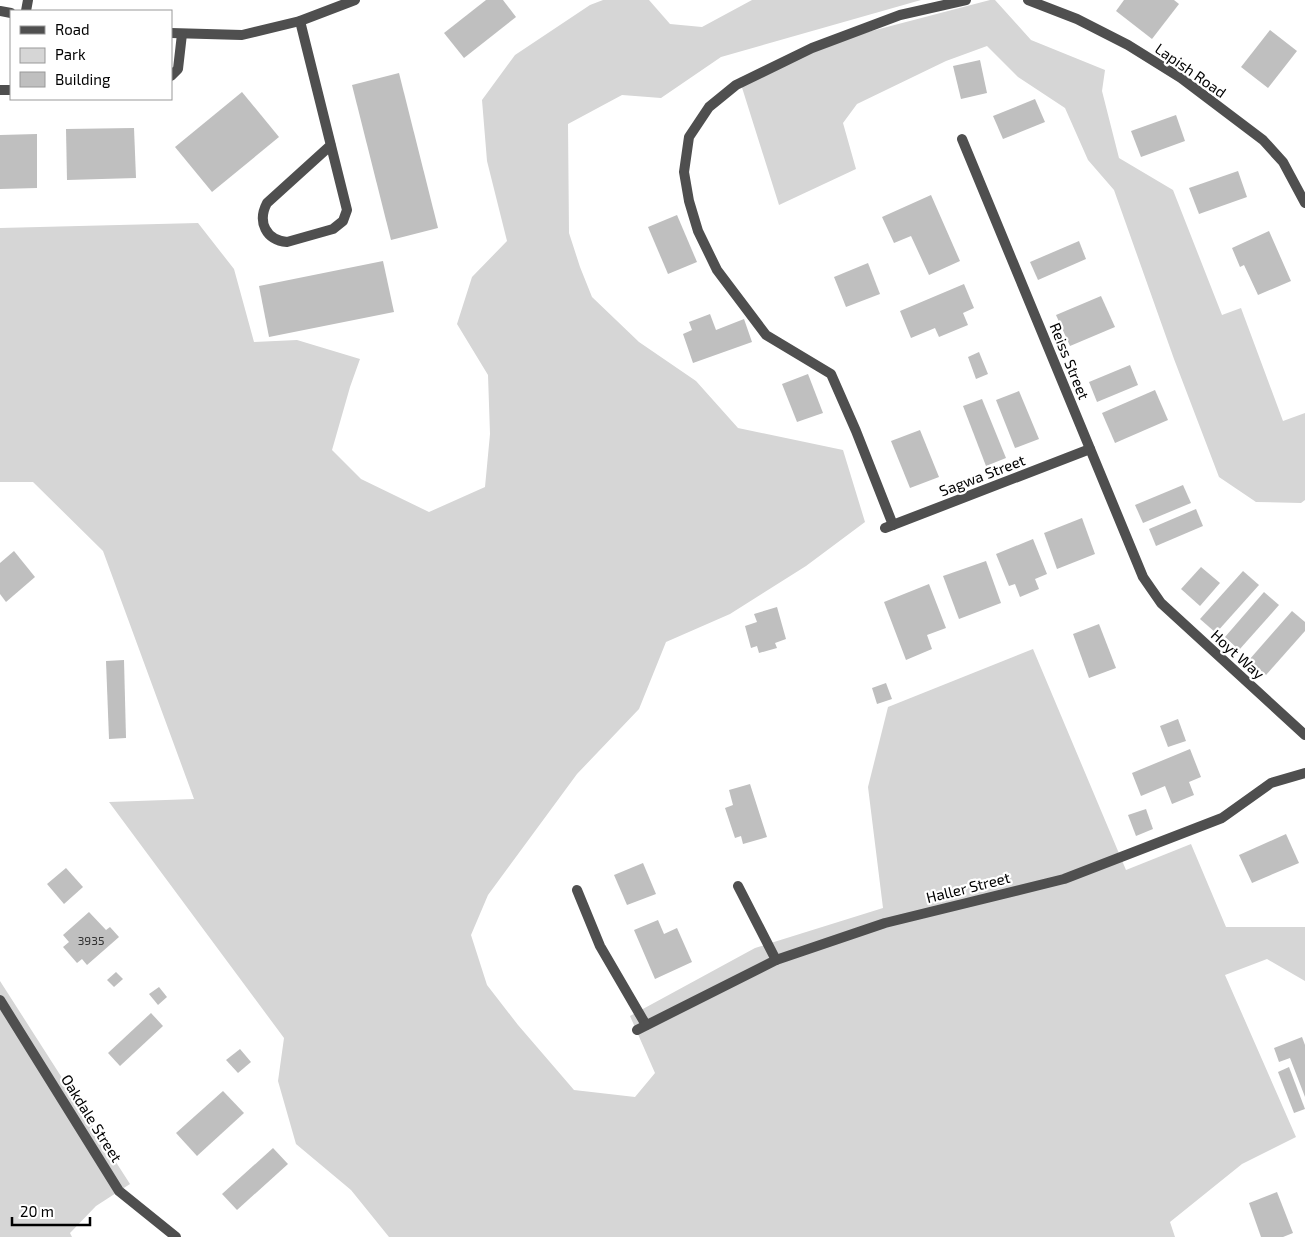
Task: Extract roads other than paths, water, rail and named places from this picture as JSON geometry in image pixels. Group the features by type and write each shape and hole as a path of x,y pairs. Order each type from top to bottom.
{"street":[{"name":"Sagwa Street","path":"966,0 900,15 812,48 736,84 709,107 689,137 684,172 689,201 698,231 717,270 766,335 831,374 856,431 889,526 1090,449"},
{"name":"Lapish Road","path":"1028,0 1077,19 1128,45 1181,78 1263,140 1283,162 1305,203"},
{"path":"172,75 178,69 176,33 242,35 300,21 350,1"},
{"path":"300,21 331,145 347,210 343,222 333,229 287,242 272,238 263,225 263,210 267,203 331,145"},
{"name":"Reiss Street","path":"962,139 1143,577 1152,592"},
{"name":"Hoyt Way","path":"1152,592 1161,604 1305,736"},
{"name":"Haller Street","path":"577,890 600,946 642,1027 776,960 885,923 1064,879 1222,818 1271,784 1305,773"},
{"path":"738,886 776,960"},
{"name":"Oakdale Street","path":"0,1000 119,1191 176,1237"}]}
